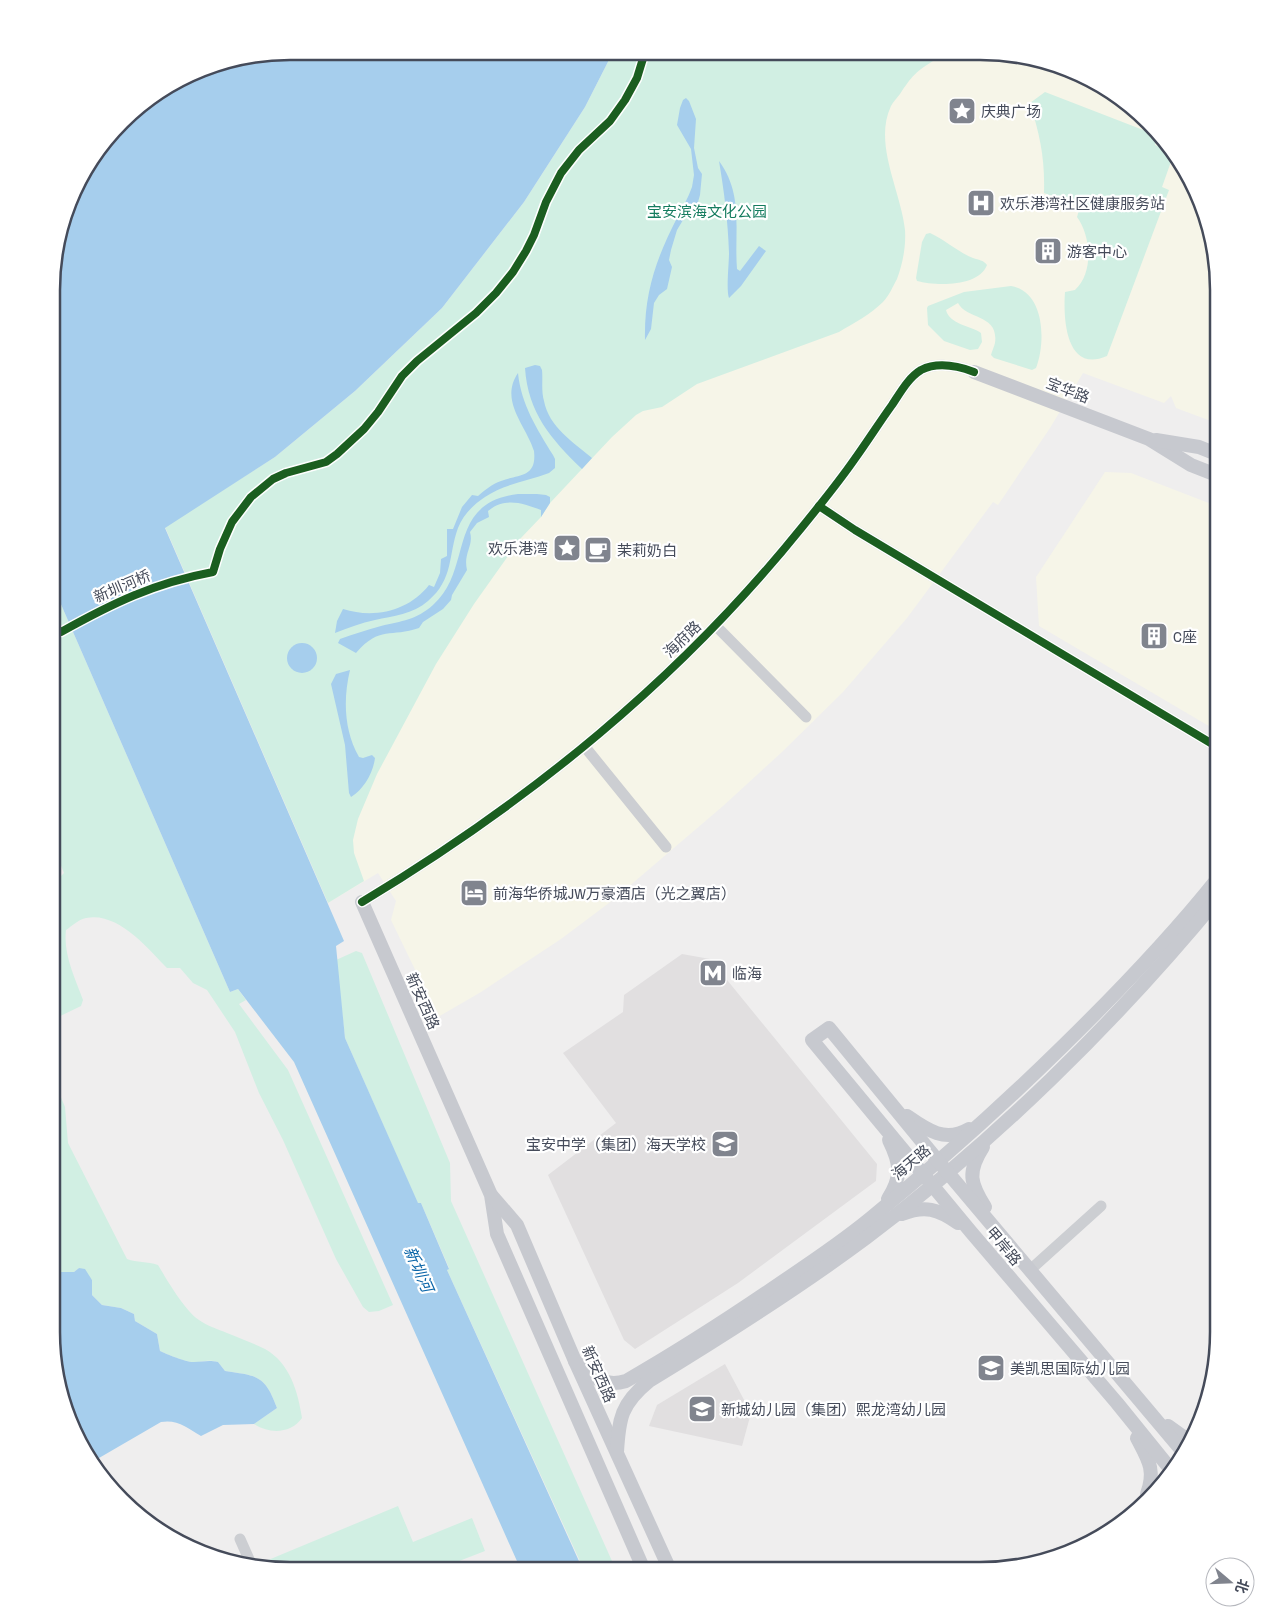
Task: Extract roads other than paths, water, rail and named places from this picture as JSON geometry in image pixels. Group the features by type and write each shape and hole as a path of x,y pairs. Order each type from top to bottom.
{"main road":[{"name":"宝华路","path":"974,372 1149,439 1192,465 1210,472"},
{"name":"宝华路","path":"1149,439 1199,447 1210,451"},
{"name":"海天路","path":"575,1361 594,1378 603,1382 611,1384 626,1381 736,1314 870,1219 987,1119 1089,1020 1199,903 1210,889"},
{"name":"新安西路","path":"362,902 491,1196 497,1234 641,1562"},
{"name":"海天路","path":"617,1452 620,1420 625,1407 637,1390 648,1381 742,1324 813,1276 892,1218 932,1185 1001,1126 1102,1029 1147,981 1210,907"},
{"name":"甲岸路","path":"1167,1465 1117,1402 970,1232 812,1040 829,1028 947,1172 1179,1447"},
{"path":"892,1105 922,1127 944,1135 960,1135 987,1119"},
{"path":"870,1219 888,1199 895,1188 899,1174 895,1152 878,1120"},
{"path":"1001,1126 976,1158 972,1172 976,1193 1006,1242"},
{"name":"新安西路","path":"491,1196 517,1225 575,1361 666,1562"},
{"path":"892,1218 915,1210 927,1209 948,1216 970,1232"},
{"path":"508,1259 528,1251"},
{"path":"1117,1402 1150,1462 1152,1478 1149,1489"},
{"path":"1152,1413 1185,1437"}],"street":[{"name":"海府路","path":"362,902 515,802 585,747 649,690 716,626 762,575 819,506 914,375 925,369 937,366 950,366 974,372"},
{"path":"819,506 855,530 1210,743"},
{"path":"716,626 806,717"},
{"path":"585,747 666,847"},
{"path":"1030,1270 1101,1206"},
{"path":"240,1539 249,1558"}],"water":[{"name":"新圳河","path":"275,60 609,60 585,107 524,202 442,308 355,391 275,457 165,528 344,941 336,946 345,1038 418,1203 421,1203 449,1269 447,1270 579,1562 517,1562 294,1062 238,989 230,992 60,602 60,275 64,245 72,216 84,188 99,162 127,127 162,99 188,84 216,72 245,64"},
{"path":"686,98 696,119 694,148 698,168 702,174 700,195 698,202 689,210 677,230 669,260 672,267 667,289 659,295 654,303 651,329 645,340 649,292 657,262 692,187 694,175 691,149 677,125 680,108 683,100"},
{"path":"719,161 727,174 735,200 737,269 740,271 759,246 766,251 741,286 729,298 728,229"},
{"path":"535,365 540,366 542,370 543,397 551,419 570,440 592,458 582,469 551,436 536,412 527,384 525,368"},
{"path":"518,373 526,406 555,459 555,468 549,473 492,493 469,511 458,528 449,566 442,584 428,601 416,609 403,614 365,623 335,633 337,621 343,609 355,612 379,613 401,607 421,594 429,585 434,587 440,573 441,559 447,556 447,529 453,529 462,507 472,495 478,496 495,484 530,471 533,466 534,451 516,413 511,393"},
{"path":"518,494 546,495 550,497 550,503 541,517 541,510 514,503 501,504 488,511 489,517 477,523 470,532 471,541 466,559 467,570 451,600 443,609 423,622 419,628 379,635 364,644 356,653 338,643 340,639 350,635 415,617 427,610 445,590 453,574 470,524 480,510 495,500"},
{"path":"302,643 313,647 317,658 313,669 302,673 291,669 287,658 291,647"},
{"path":"350,670 346,692 346,715 350,737 359,757 363,758 372,755 375,758 367,780 360,790 351,797 349,793 345,745 331,684 336,674"},
{"path":"79,1268 85,1269 92,1280 92,1295 102,1305 121,1308 134,1314 135,1321 157,1334 160,1351 191,1362 218,1362 225,1371 253,1376 264,1383 273,1397 277,1408 254,1424 223,1425 201,1436 177,1423 161,1422 99,1458 84,1434 72,1406 64,1377 60,1347 60,1272 74,1272"}],"place":[{"name":"庆典广场","path":"962,111"},
{"name":"欢乐港湾社区健康服务站","path":"981,203"},
{"name":"游客中心","path":"1048,251"},
{"name":"欢乐港湾","path":"567,548"},
{"name":"茉莉奶白","path":"598,550"},
{"name":"C座","path":"1154,636"},
{"name":"前海华侨城JW万豪酒店（光之翼店）","path":"474,893"},
{"name":"临海","path":"713,973"},
{"name":"宝安中学（集团）海天学校","path":"725,1144"},
{"name":"美凯思国际幼儿园","path":"991,1368"},
{"name":"新城幼儿园（集团）熙龙湾幼儿园","path":"702,1409"}],"park label":[{"name":"宝安滨海文化公园","path":"707,211"}]}
